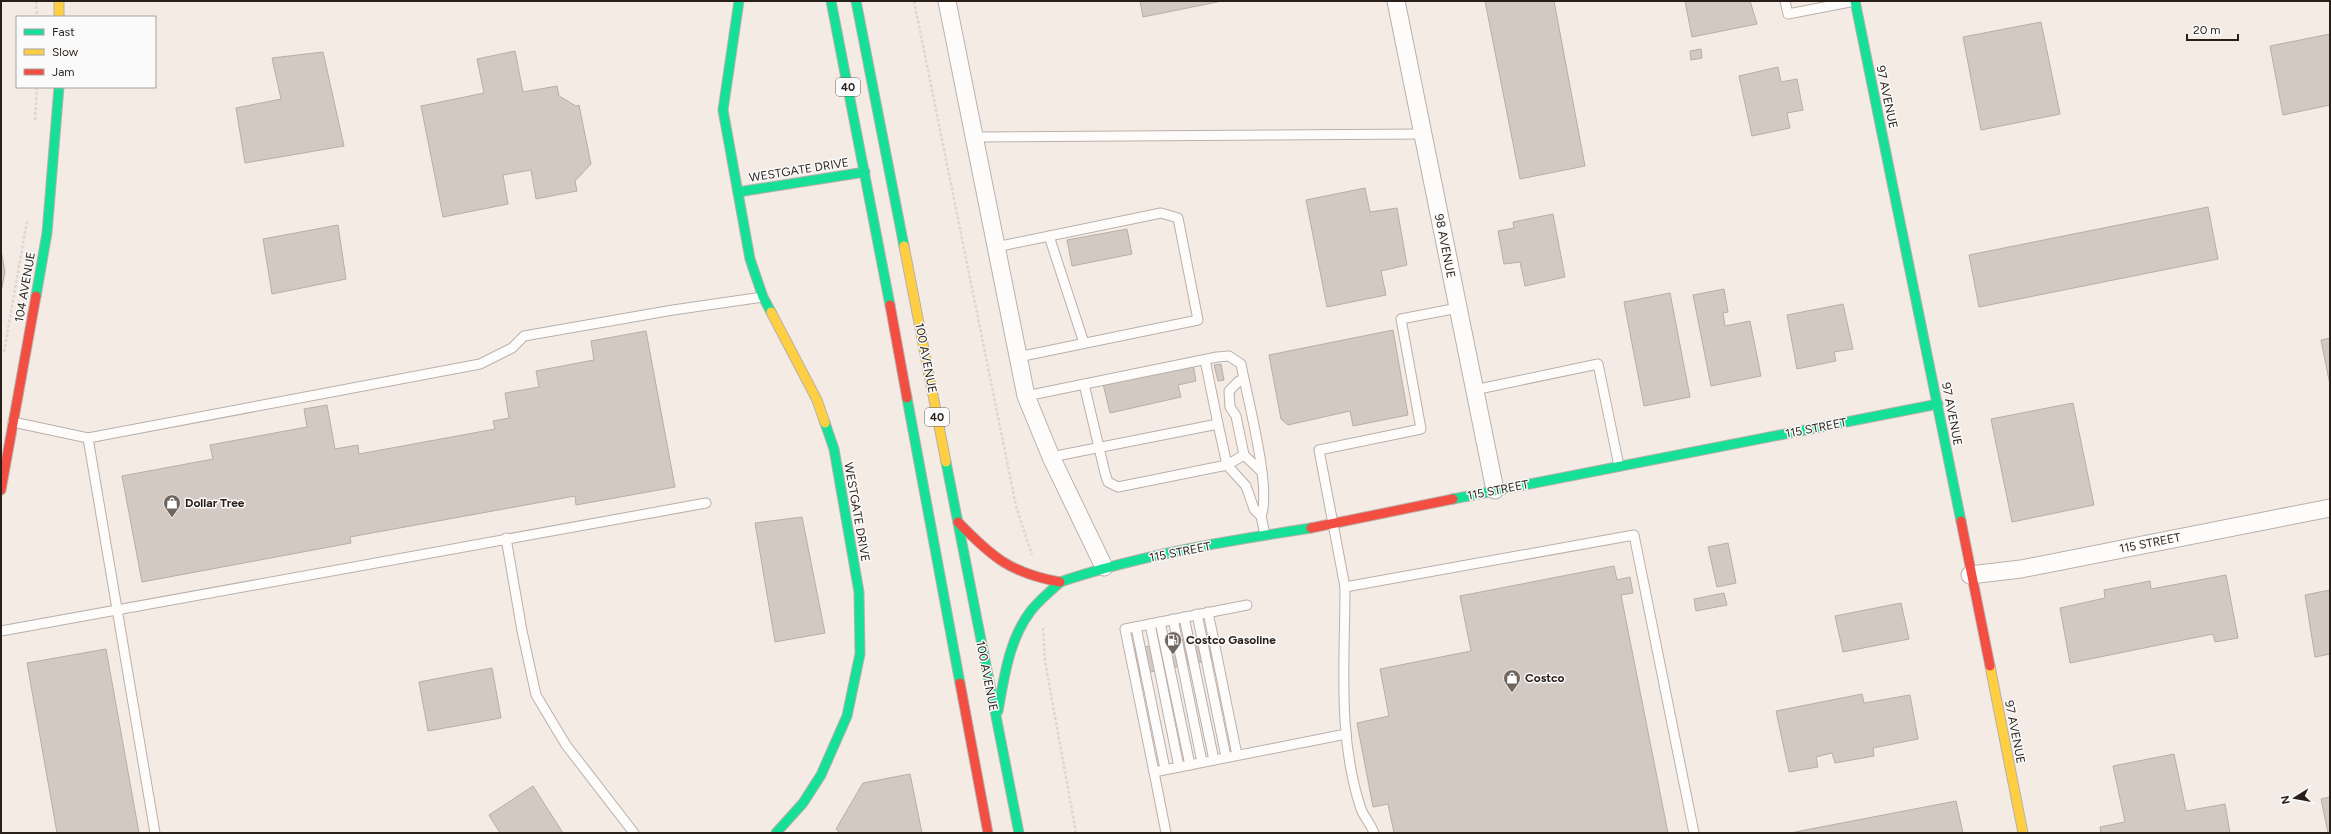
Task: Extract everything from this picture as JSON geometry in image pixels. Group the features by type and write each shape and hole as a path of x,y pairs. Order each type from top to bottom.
{"street":[{"path":"58,1 59,16"},
{"name":"WESTGATE DRIVE","path":"740,1 723,110 750,259 763,297 816,400 834,449 859,592 860,654 847,716 820,775 802,803 776,833"},
{"name":"40","path":"831,1 865,172 988,833"},
{"name":"100 AVENUE","path":"856,1 996,722 1019,833"},
{"path":"947,1 1026,396 1051,457 1104,567"},
{"name":"98 AVENUE","path":"1396,1 1495,490"},
{"name":"97 AVENUE","path":"1855,1 1938,404 1970,574 2023,833"},
{"name":"104 AVENUE","path":"1,490 47,233 59,88"},
{"name":"WESTGATE DRIVE","path":"738,192 865,172"},
{"name":"115 STREET","path":"1060,582 1104,567 1265,535 1333,525 1495,490 1938,404"},
{"name":"115 STREET","path":"1970,574 2021,569 2330,508"},
{"path":"958,522 982,547 1005,565 1035,579 1060,582"},
{"path":"996,722 1008,658 1018,634 1030,613 1060,582"}],"lane":[{"path":"1785,1 1788,14 1855,1"},
{"path":"974,137 1422,134"},
{"path":"996,247 1161,213 1178,218 1198,320 1018,356"},
{"path":"1049,236 1084,343"},
{"path":"13,422 88,438 480,364 512,348 524,336 673,310 763,297"},
{"path":"1374,833 1362,810 1346,734 1343,687 1345,587 1319,450 1421,429 1401,319 1458,308"},
{"path":"1026,396 1205,360 1229,356 1236,358 1241,364 1262,472 1265,507 1261,516"},
{"path":"1205,360 1227,465 1246,486 1254,509 1261,516 1265,535"},
{"path":"1474,390 1598,364 1619,466"},
{"path":"1244,380 1229,391 1228,399 1230,408 1236,416 1244,455 1262,472"},
{"path":"1084,384 1108,482 1118,487 1227,465 1244,455"},
{"path":"1051,457 1218,424"},
{"path":"88,438 155,833"},
{"path":"1,631 506,538 706,503"},
{"path":"1345,587 1634,535 1694,833"},
{"path":"506,538 522,631 536,695 566,745 634,833"},
{"path":"1166,833 1125,629 1247,605"},
{"path":"1208,612 1237,755"},
{"path":"1197,614 1226,757"},
{"path":"1184,617 1214,760"},
{"path":"1173,619 1202,762"},
{"path":"1160,622 1190,765"},
{"path":"1150,624 1179,767"},
{"path":"1136,627 1165,769"},
{"path":"1154,772 1346,734"}],"path":[{"path":"36,1 37,16"},
{"path":"914,1 1016,506 1032,555"},
{"path":"35,122 37,88"},
{"path":"4,356 28,216"},
{"path":"1043,626 1045,661 1076,833"}],"building":[{"path":"1140,1 1222,1 1143,17"},
{"path":"1485,1 1554,1 1585,166 1520,179"},
{"path":"1685,1 1750,1 1757,24 1692,37"},
{"path":"2041,22 2060,114 1981,130 1963,37"},
{"path":"2330,34 2330,105 2283,115 2270,46"},
{"path":"1701,49 1702,58 1691,60 1690,51"},
{"path":"515,51 523,92 557,86 559,96 576,106 579,105 591,164 575,181 577,191 536,199 531,170 503,175 508,204 443,217 421,106 484,93 477,59"},
{"path":"323,52 344,146 245,163 236,108 281,99 272,58"},
{"path":"1778,67 1781,82 1797,79 1803,110 1787,113 1790,128 1752,136 1739,76"},
{"path":"1365,188 1370,212 1397,208 1407,265 1381,271 1386,295 1327,307 1306,200"},
{"path":"2208,207 2218,259 1979,307 1969,255"},
{"path":"1553,214 1565,277 1525,286 1520,262 1504,264 1498,231 1514,228 1513,222"},
{"path":"338,225 346,279 272,294 263,239"},
{"path":"1127,229 1132,254 1072,266 1067,240"},
{"path":"1,250 5,272 1,292"},
{"path":"1724,289 1728,312 1723,313 1725,326 1750,321 1761,376 1711,386 1693,295"},
{"path":"1670,293 1690,397 1644,406 1624,302"},
{"path":"1843,304 1853,349 1834,352 1836,361 1797,369 1787,315"},
{"path":"1393,330 1408,415 1353,426 1350,411 1288,425 1281,419 1269,355"},
{"path":"646,331 675,487 576,505 575,496 350,537 351,543 142,582 122,476 213,459 210,445 307,427 304,409 327,405 335,449 358,445 359,454 495,429 493,421 509,418 505,393 539,387 536,371 594,360 591,341"},
{"path":"2330,338 2330,385 2321,340"},
{"path":"1193,364 1196,381 1178,385 1181,397 1110,413 1103,384"},
{"path":"1221,364 1224,380 1218,381 1214,365"},
{"path":"2073,403 2094,505 2012,522 1991,419"},
{"path":"802,517 825,633 775,642 755,523"},
{"path":"1728,543 1736,583 1717,587 1708,547"},
{"name":"Costco","path":"1614,566 1617,580 1630,577 1633,593 1621,595 1668,833 1394,833 1388,804 1373,807 1357,723 1389,716 1380,669 1471,651 1460,596"},
{"path":"2226,575 2238,638 2215,642 2213,634 2070,663 2060,608 2105,598 2104,590 2150,581 2151,589"},
{"path":"2330,590 2330,654 2315,657 2305,595"},
{"path":"1724,593 1727,605 1696,611 1694,599"},
{"path":"1901,603 1909,639 1843,652 1835,616"},
{"name":"Costco Gasoline","path":"1216,633 1221,658 1130,676 1125,651"},
{"path":"106,649 139,833 57,833 27,663"},
{"path":"492,668 501,718 428,731 419,682"},
{"path":"1862,694 1864,703 1910,695 1918,739 1873,748 1874,756 1835,763 1832,753 1816,757 1818,767 1789,772 1776,711"},
{"path":"2174,754 2186,811 2225,804 2230,833 2101,833 2100,827 2125,822 2113,766"},
{"path":"910,774 922,833 840,833 836,829 863,783"},
{"path":"533,786 563,833 500,833 489,815"},
{"path":"2330,797 2330,833 2328,833 2321,799"},
{"path":"1956,801 1963,833 1790,833"}],"traffic: fast":[{"path":"739,1 723,110 750,259 763,297 771,312"},
{"path":"831,1 890,305"},
{"path":"856,1 904,246"},
{"path":"1855,1 1961,521"},
{"path":"36,296 47,233 59,88"},
{"path":"738,192 865,172"},
{"path":"907,398 960,683"},
{"path":"1453,499 1938,404"},
{"path":"776,833 803,803 821,775 847,716 860,654 859,592 834,449 825,423"},
{"path":"946,462 1019,833"},
{"path":"1060,582 1090,572 1152,556 1311,528"},
{"path":"998,711 1008,660 1017,635 1033,608 1060,582"}],"traffic: slow":[{"path":"59,1 59,16"},
{"path":"904,246 946,462"},
{"path":"771,312 817,400 825,423"},
{"path":"1990,666 2023,833"}],"traffic: jam":[{"path":"1,490 36,296"},
{"path":"890,305 907,398"},
{"path":"1311,528 1453,499"},
{"path":"1961,521 1990,666"},
{"path":"958,522 981,545 1003,562 1028,574 1060,582"},
{"path":"960,683 988,833"}],"place":[{"name":"Dollar Tree","path":"172,518"},
{"name":"Costco Gasoline","path":"1173,655"},
{"name":"Costco","path":"1512,693"}]}
